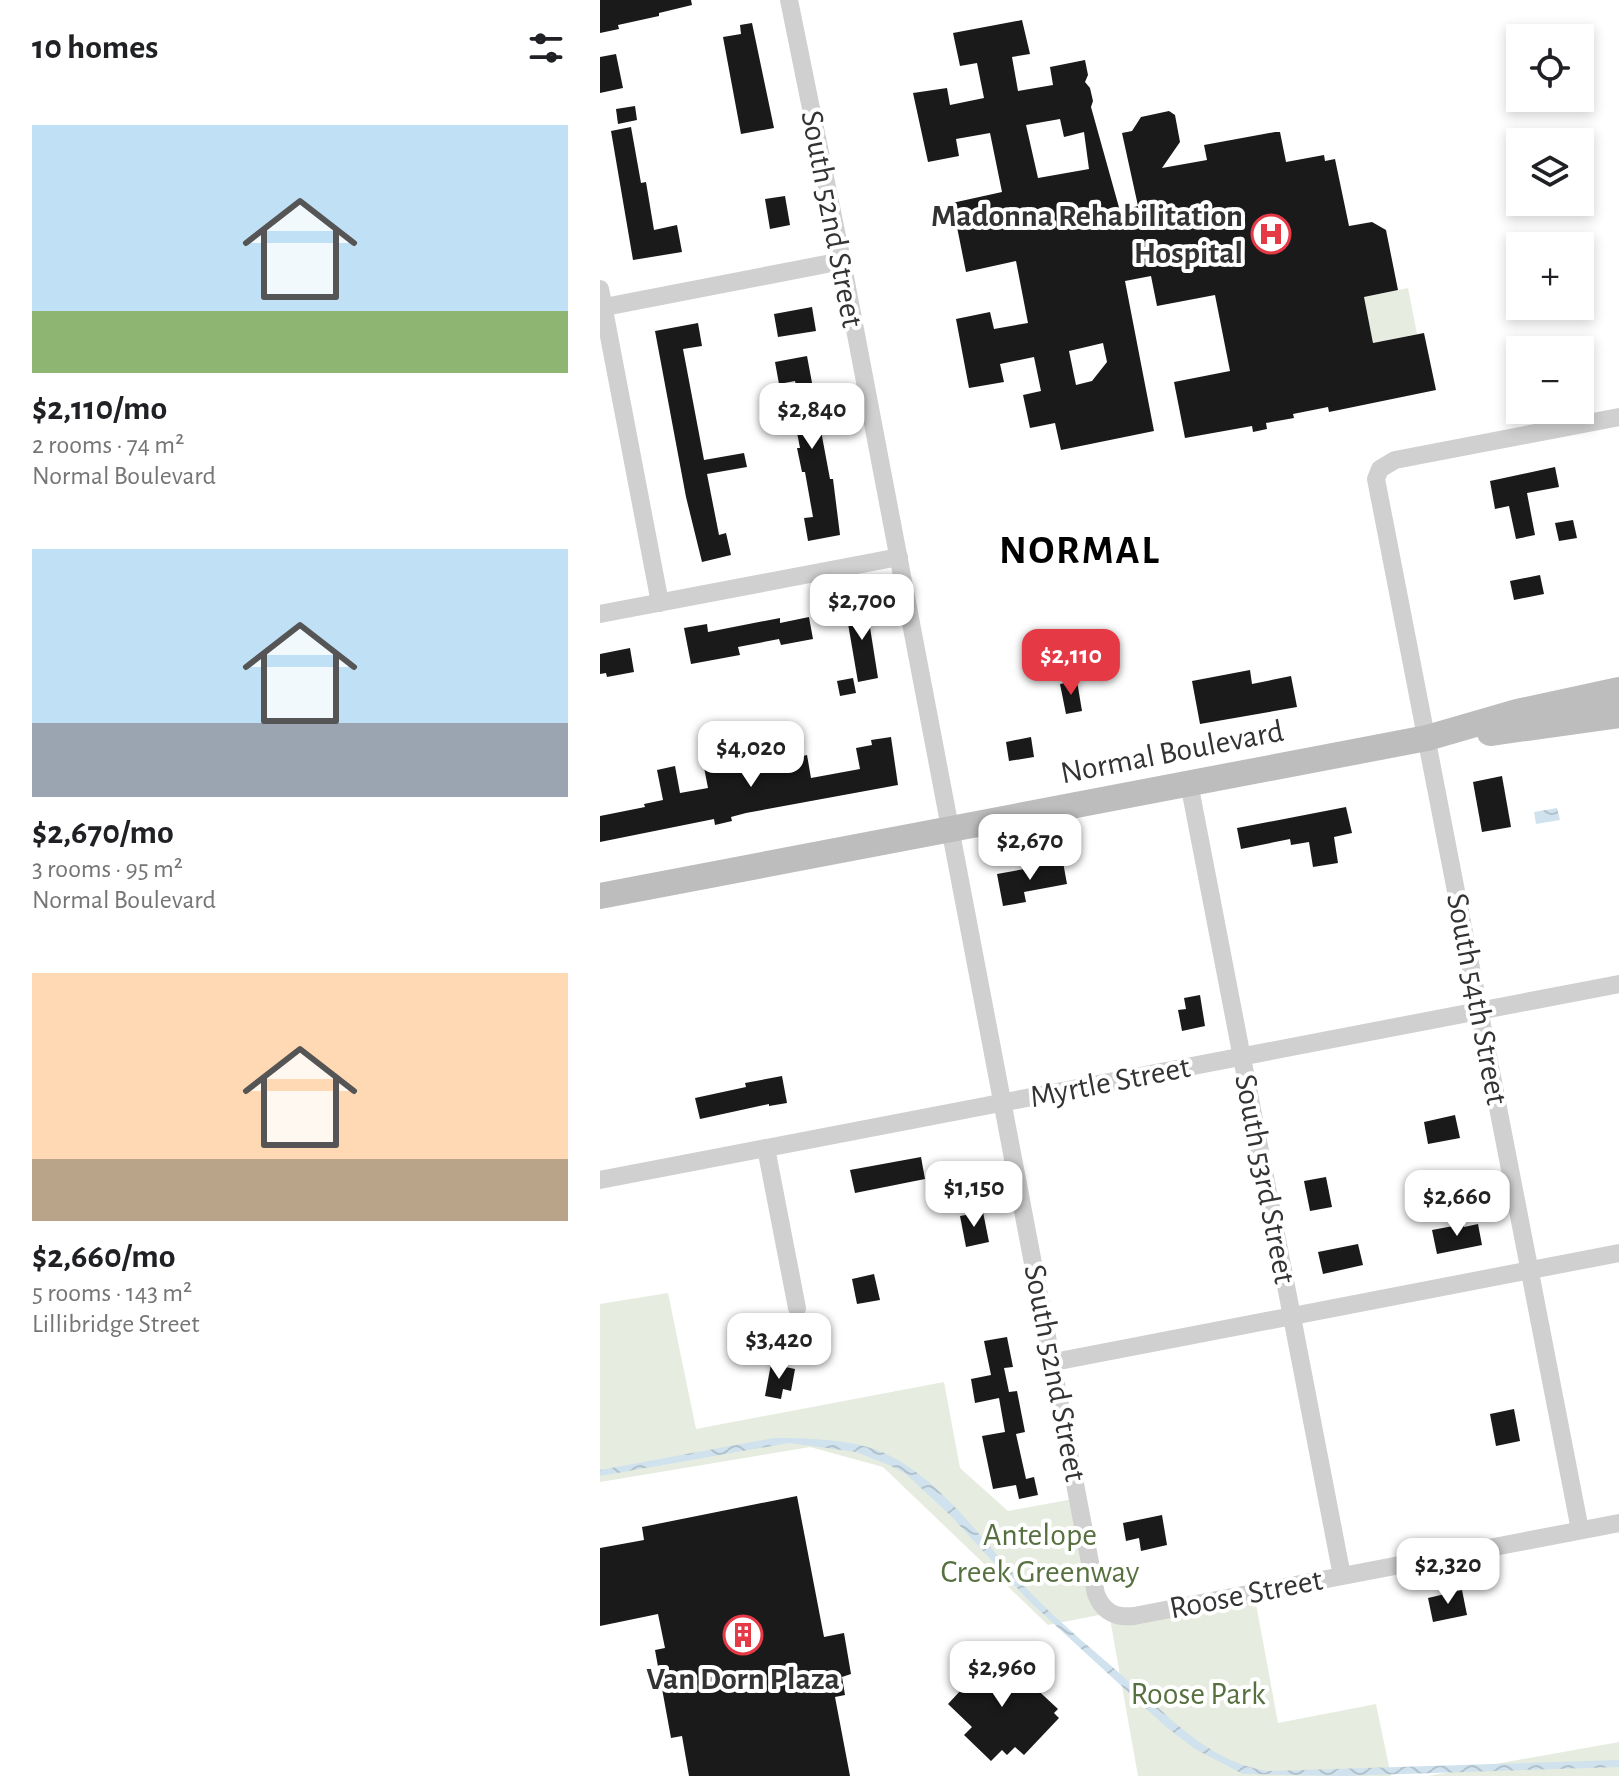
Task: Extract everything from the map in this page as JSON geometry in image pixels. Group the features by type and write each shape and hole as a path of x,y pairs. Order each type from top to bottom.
{"main road":[{"name":"Normal Boulevard","path":"600,896 1427,738 1517,712 1619,690"},
{"name":"Normal Boulevard","path":"1427,738 1493,733 1619,715"}],"street":[{"name":"South 52nd Street","path":"789,0 1004,1102 1096,1594 1100,1604 1109,1612"},
{"path":"660,603 601,301 842,261"},
{"name":"South 54th Street","path":"1580,1530 1377,485 1380,469 1395,460 1619,417"},
{"path":"600,614 899,557"},
{"name":"South 53rd Street","path":"1189,783 1342,1576"},
{"name":"Myrtle Street","path":"600,1180 1619,984"},
{"path":"766,1148 797,1308"},
{"path":"1054,1362 1619,1253"},
{"name":"Roose Street","path":"1109,1612 1134,1616 1619,1523"}],"green space":[{"path":"1408,288 1417,334 1373,343 1364,297"},
{"path":"668,1293 696,1429 944,1382 960,1468 1008,1511 1079,1498 1109,1612 1254,1593 1278,1723 1376,1704 1391,1776 1138,1776 1109,1613 1048,1625 883,1467 810,1447 600,1482 600,1304"},
{"path":"1619,1742 1619,1776 1428,1776"}],"water":[{"path":"1557,808 1560,820 1536,824 1534,812"},
{"path":"774,1438 826,1440 865,1446 919,1474 957,1509 1052,1614 1184,1730 1231,1760 1268,1771 1619,1760 1619,1767 1342,1776 1243,1774 1195,1749 1165,1726 1029,1601 951,1516 906,1474 889,1465 856,1452 789,1443 600,1476 600,1470"}],"building":[{"path":"600,0 691,0 692,5 618,25 619,29 600,33"},
{"name":"Madonna Rehabilitation Hospital","path":"1022,20 1030,54 1012,57 1018,91 1053,85 1050,67 1085,60 1088,75 1085,82 1090,88 1091,107 1120,211 1138,206 1122,133 1132,131 1141,117 1169,111 1175,115 1180,142 1162,168 1207,160 1204,145 1275,132 1280,132 1286,162 1324,155 1325,161 1335,159 1349,226 1372,222 1386,230 1398,290 1364,297 1373,343 1424,333 1436,390 1329,412 1328,407 1293,414 1294,418 1266,423 1267,429 1253,432 1252,426 1185,438 1174,382 1230,371 1215,295 1157,306 1151,276 1125,281 1154,431 1061,450 1055,423 1030,428 1023,395 1041,391 1034,357 1000,364 1004,382 969,388 956,319 990,312 994,329 1028,323 1016,261 966,272 952,203 1002,192 990,133 956,139 959,156 928,162 913,93 947,88 950,105 984,98 977,63 960,66 953,33","holes":["1060,119 1064,137 1084,132 1089,169 1038,178 1026,125","1103,343 1107,362 1092,381 1076,385 1069,351"]},
{"path":"752,23 774,128 741,134 723,37 741,34 740,25"},
{"path":"616,54 623,88 600,93 600,57"},
{"path":"635,106 637,120 618,124 616,109"},
{"path":"631,127 641,183 646,182 654,230 677,225 682,252 633,260 611,131"},
{"path":"785,196 790,225 770,229 765,199"},
{"path":"812,307 816,331 778,337 774,314"},
{"path":"698,323 702,346 683,349 704,460 744,453 747,467 707,474 719,535 726,533 731,555 702,562 686,497 655,331"},
{"path":"807,356 830,479 833,479 840,535 808,541 804,518 813,517 797,448 800,448 792,407 801,405 795,381 779,384 775,362"},
{"path":"1555,467 1559,487 1527,493 1535,535 1516,539 1509,506 1495,509 1490,481"},
{"path":"1573,520 1577,538 1559,541 1555,523"},
{"path":"1540,575 1544,594 1514,600 1510,581"},
{"path":"866,602 878,678 858,682 845,606"},
{"path":"809,617 813,639 781,645 779,639 738,647 740,655 691,664 684,628 707,624 708,632 780,618 780,623"},
{"path":"630,648 634,672 607,677 606,673 600,674 600,654"},
{"path":"1250,670 1252,684 1291,676 1297,707 1200,724 1192,681"},
{"path":"853,678 856,693 840,696 837,681"},
{"path":"1077,681 1082,711 1066,714 1060,684"},
{"path":"891,737 898,785 746,813 731,817 732,821 715,825 714,819 600,842 600,816 663,800 657,770 675,766 680,793 708,788 702,757 721,753 723,762 798,749 799,757 807,755 811,778 860,769 856,748 872,745 871,740"},
{"path":"1031,737 1034,757 1009,761 1006,742"},
{"path":"1502,776 1511,827 1482,832 1473,782"},
{"path":"1346,807 1352,833 1334,837 1338,863 1313,867 1309,842 1291,845 1290,839 1241,849 1237,828"},
{"path":"1063,862 1067,884 1024,892 1026,902 1003,906 997,874"},
{"path":"1200,995 1205,1026 1182,1031 1178,1010 1186,1009 1184,998"},
{"path":"782,1076 787,1103 700,1119 695,1098"},
{"path":"1455,1115 1460,1138 1428,1144 1424,1122"},
{"path":"921,1157 925,1179 855,1193 850,1170"},
{"path":"1326,1177 1332,1207 1310,1211 1304,1181"},
{"path":"983,1212 989,1242 966,1247 960,1216"},
{"path":"1464,1224 1464,1227 1478,1224 1482,1245 1437,1254 1432,1230"},
{"path":"1358,1244 1363,1265 1323,1274 1318,1252"},
{"path":"874,1274 880,1300 857,1304 852,1279"},
{"path":"1007,1337 1013,1367 1004,1368 1009,1392 1017,1391 1025,1432 1016,1434 1026,1479 1034,1477 1038,1495 1019,1499 1016,1485 993,1489 982,1436 1005,1432 999,1398 975,1403 971,1379 991,1375 984,1341"},
{"path":"771,1364 795,1369 791,1391 783,1389 781,1399 765,1396"},
{"path":"1514,1409 1520,1441 1496,1446 1490,1414"},
{"name":"Van Dorn Plaza","path":"797,1496 824,1637 844,1633 851,1674 842,1677 845,1695 835,1697 850,1776 689,1776 682,1736 671,1738 655,1650 665,1648 658,1614 600,1626 600,1548 644,1540 642,1527"},
{"path":"1162,1515 1167,1545 1141,1551 1139,1538 1126,1541 1123,1523"},
{"path":"1462,1590 1467,1615 1433,1622 1428,1598"},
{"path":"974,1653 985,1664 990,1659 998,1665 1004,1659 1058,1709 1054,1713 1059,1718 1024,1755 1015,1747 1007,1755 1002,1750 991,1761 964,1735 972,1727 948,1704 974,1676 962,1665"}],"place":[{"name":"Madonna Rehabilitation Hospital","path":"1271,234"},
{"name":"Van Dorn Plaza","path":"743,1635"}],"district":[{"name":"NORMAL","path":"1080,551"}],"park label":[{"name":"Antelope Creek Greenway","path":"1040,1554"},
{"name":"Roose Park","path":"1198,1694"}]}
